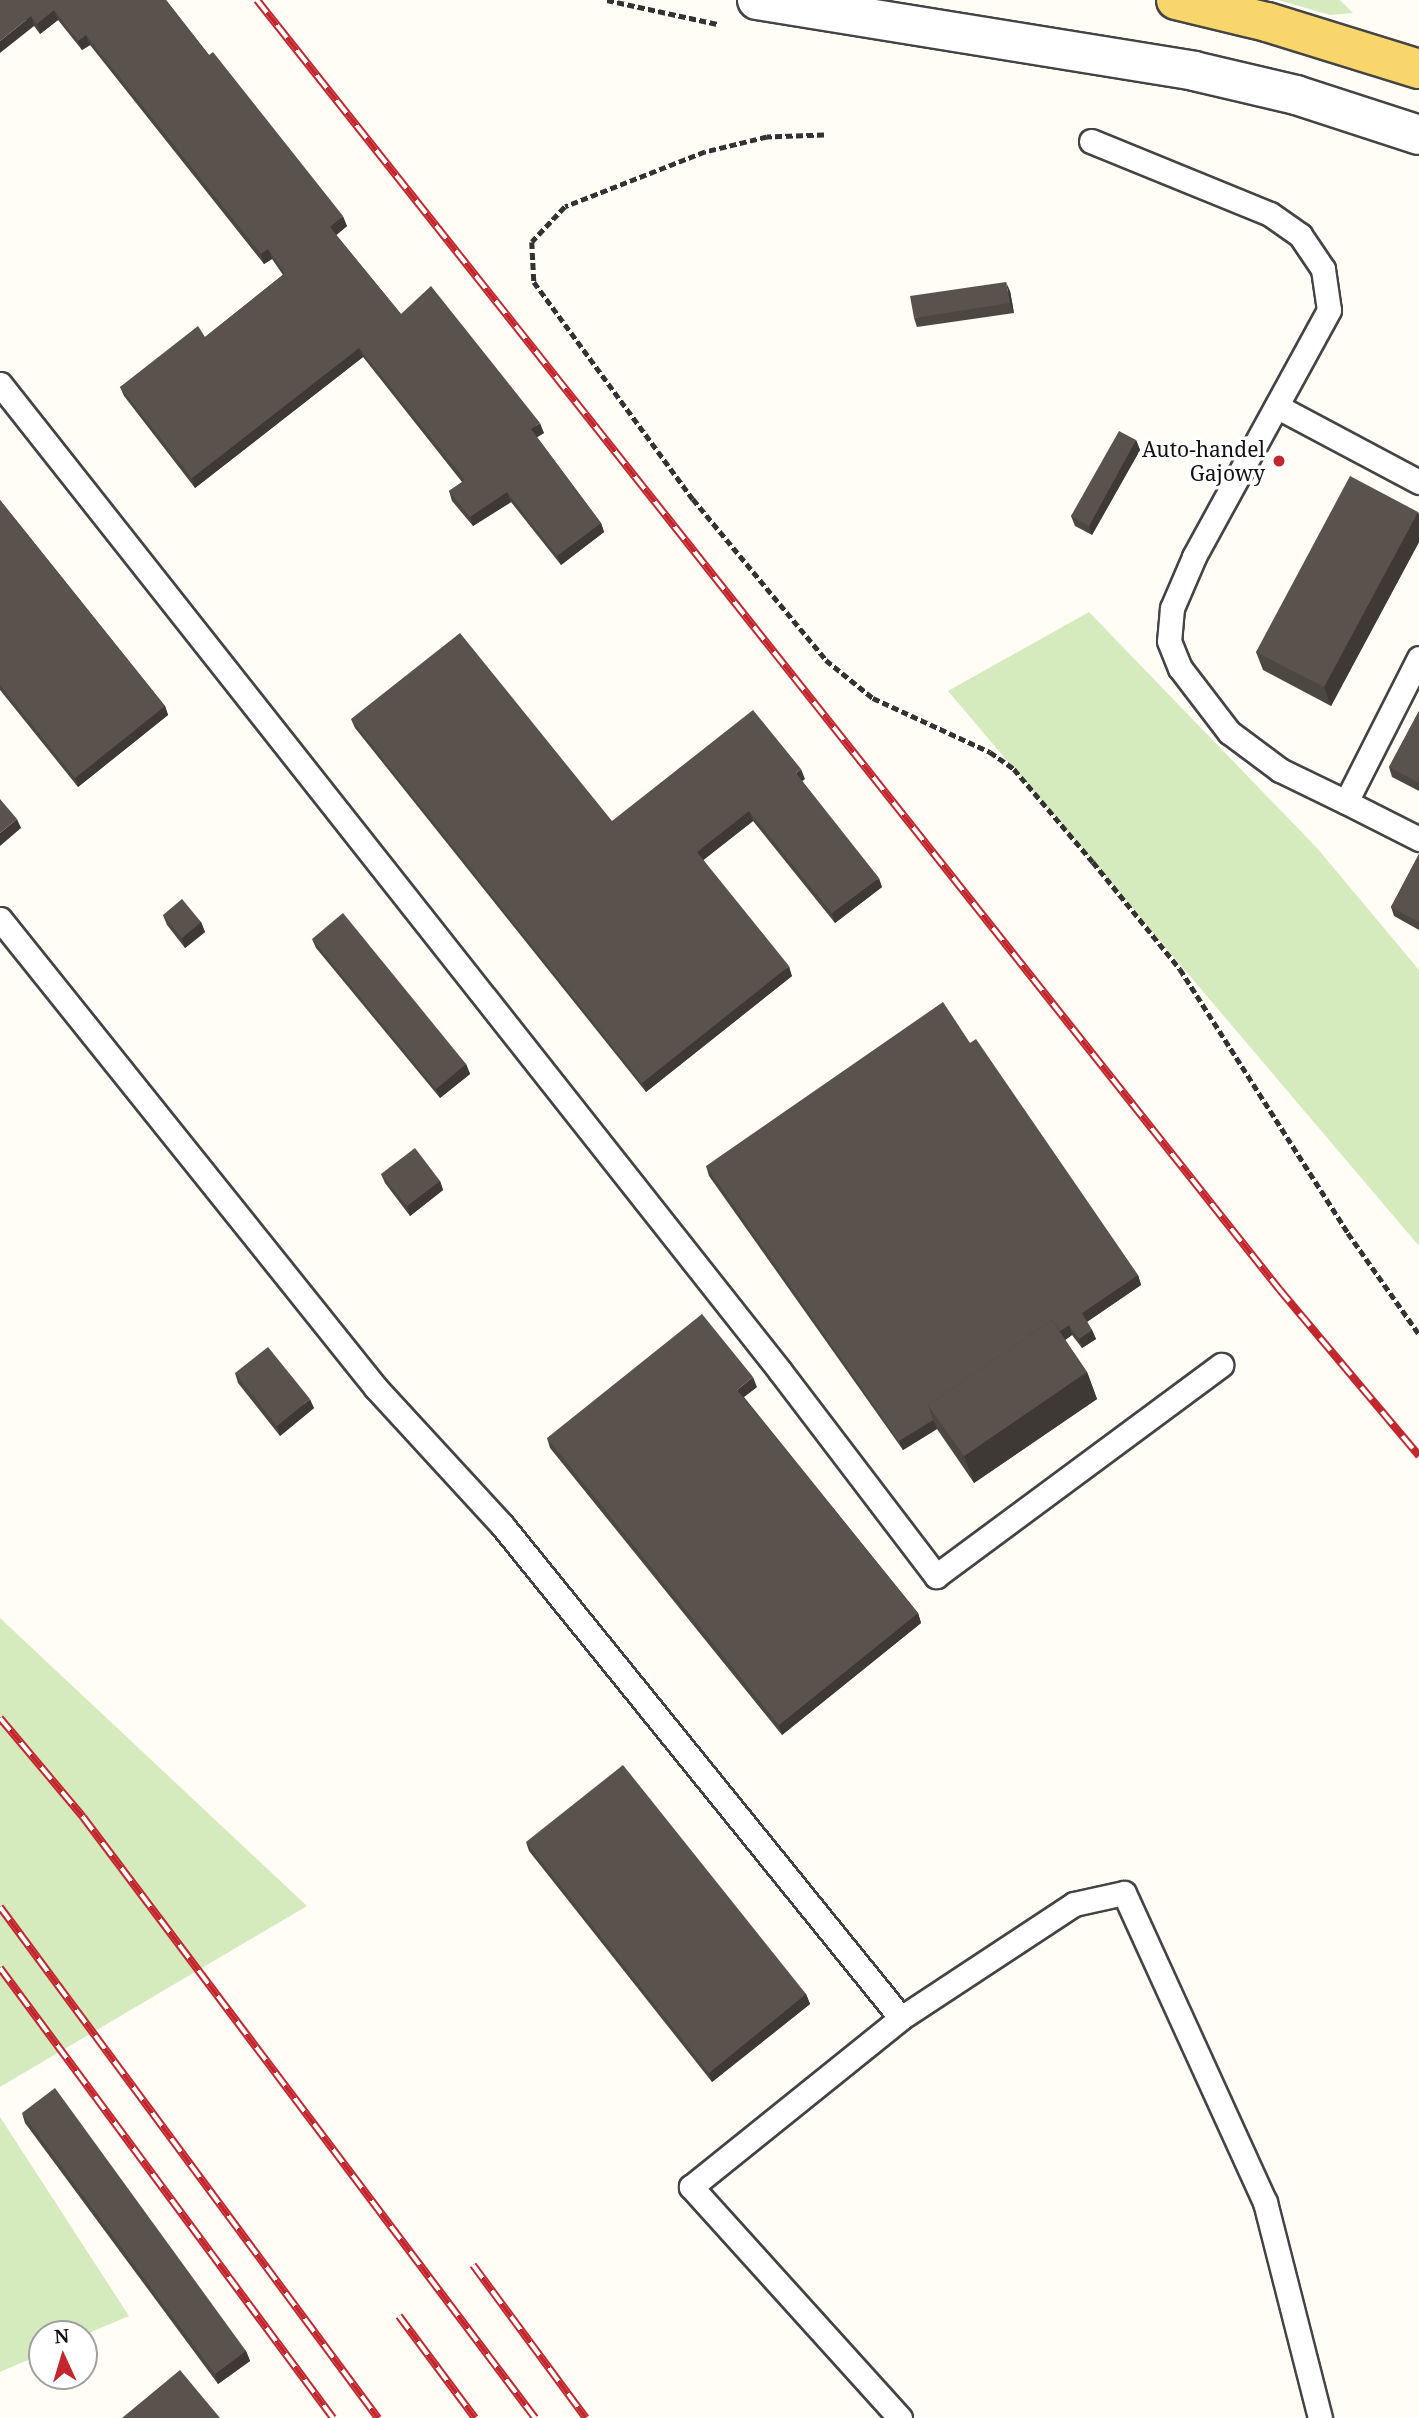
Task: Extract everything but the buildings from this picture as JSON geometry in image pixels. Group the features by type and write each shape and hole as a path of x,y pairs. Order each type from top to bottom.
{"main road":[{"path":"1176,0 1268,22 1419,69"}],"street":[{"path":"757,0 1194,71 1320,102 1419,135"}],"lane":[{"path":"1091,141 1270,215 1300,235 1323,269 1329,310 1194,557 1172,608 1168,641 1180,668 1229,732 1280,770 1419,839"},
{"path":"0,384 780,1371 936,1576 1221,1365"},
{"path":"1278,407 1419,482"},
{"path":"1346,802 1419,659"},
{"path":"0,919 376,1388 502,1525 901,2018"},
{"path":"900,2418 691,2187 901,2018 1074,1903 1124,1893 1265,2202 1320,2418"}],"path":[{"path":"824,135 767,137 705,152 565,207 532,242 534,282 693,499 826,660 873,698 990,752 1014,769 1093,862 1180,969 1348,1233 1419,1334"}],"green space":[{"path":"1278,0 1340,0 1353,13 1330,15"},
{"path":"1089,612 1317,848 1419,970 1419,1246 948,691"},
{"path":"0,1618 307,1906 0,2087"},
{"path":"0,2117 129,2316 98,2329 98,2320 28,2320 28,2360 0,2372"}],"railway":[{"path":"257,0 1279,1289 1419,1456"},
{"path":"0,1718 83,1817 535,2418"},
{"path":"0,1907 378,2418"},
{"path":"0,1968 333,2418"},
{"path":"473,2265 586,2418"},
{"path":"399,2316 475,2418"}],"place":[{"name":"Auto-handel Gajowy","path":"1279,461"}]}
